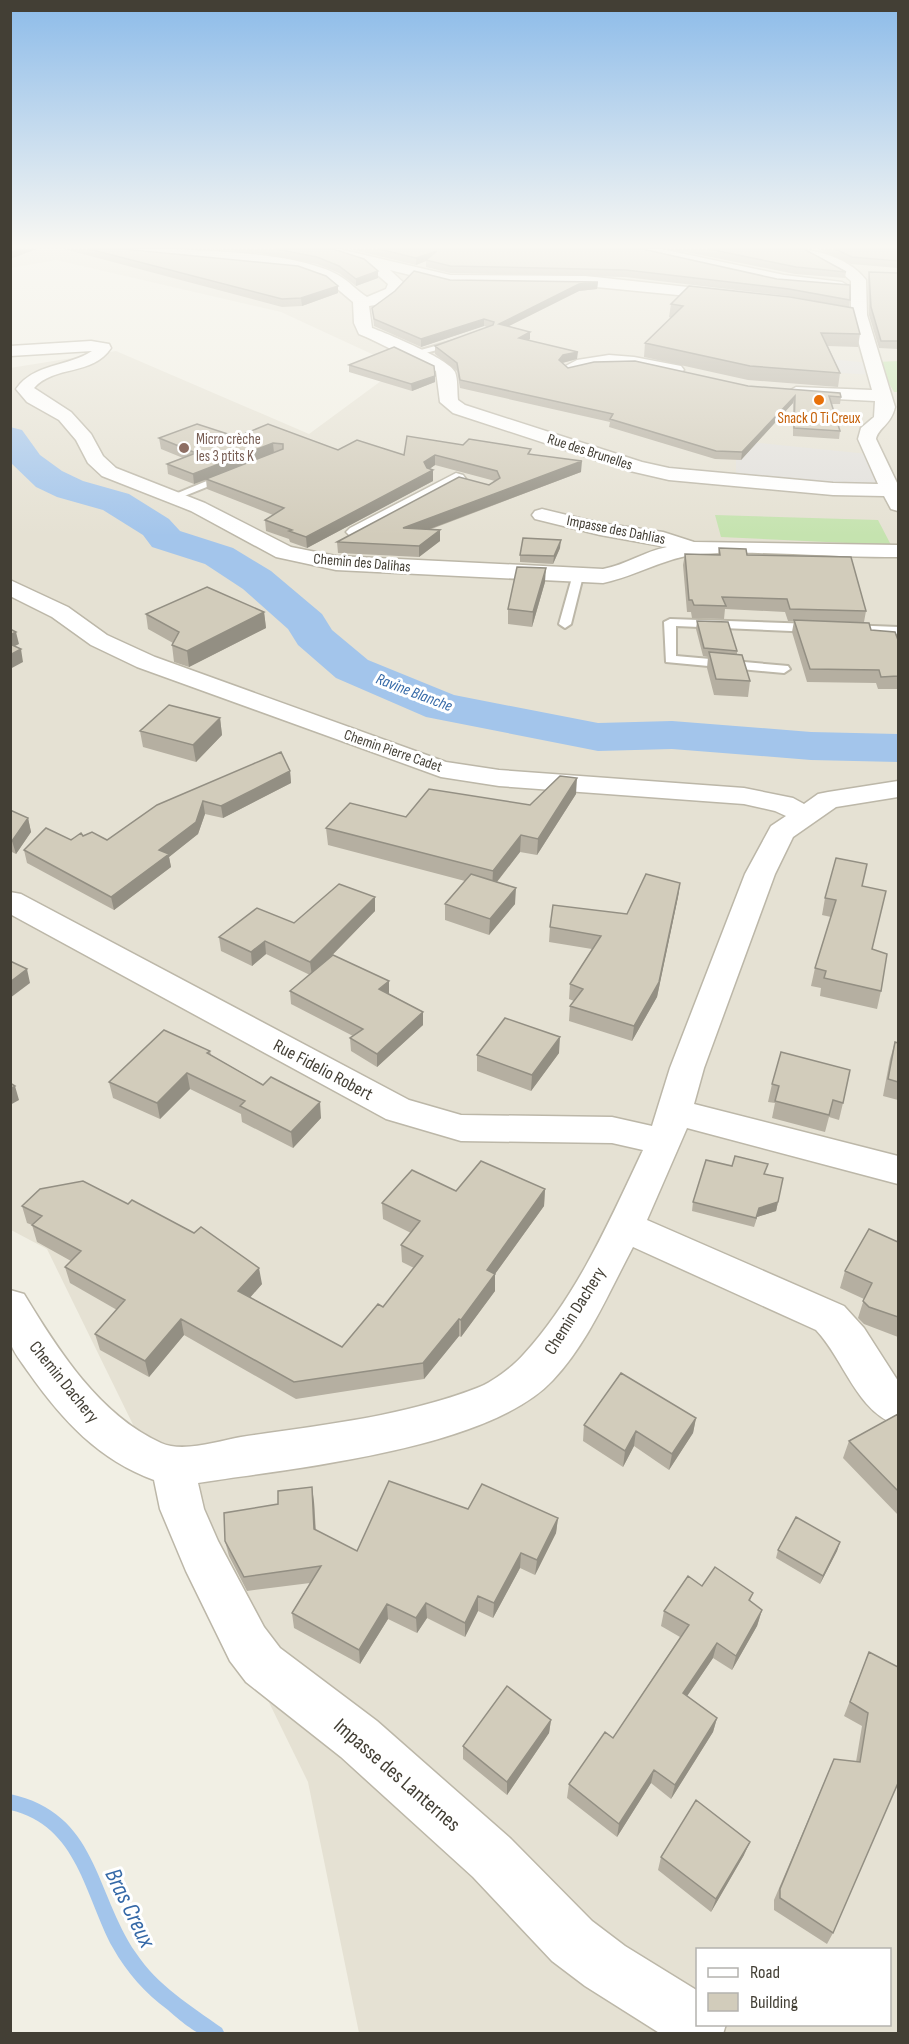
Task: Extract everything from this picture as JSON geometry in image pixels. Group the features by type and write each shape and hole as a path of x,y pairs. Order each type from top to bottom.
{"street":[{"name":"Rue des Brunelles","path":"395,344 445,370 449,402 459,409 637,467 718,479 895,497"},
{"path":"872,344 889,394 886,414 868,432 867,439 895,497"},
{"name":"Chemin des Dalihas","path":"10,351 92,346 103,348 101,353 83,362 31,380 24,389 33,398 65,416 84,438 94,459 109,472 198,507 284,552 307,559 336,563 603,576 624,572 660,555 690,549 898,551"},
{"path":"569,369 588,361 615,358 688,373"},
{"path":"776,390 889,394"},
{"path":"871,448 894,448"},
{"path":"307,559 446,476 477,484"},
{"name":"Impasse des Dahlias","path":"542,515 600,529 663,538 690,549"},
{"name":"Chemin Pierre Cadet","path":"10,587 60,612 99,640 146,662 441,769 500,778 744,796 783,804 804,814"},
{"name":"Chemin Dachery","path":"10,1306 33,1346 96,1425 130,1451 150,1462 173,1467 337,1442 412,1427 492,1402 538,1368 576,1316 625,1227 669,1127 760,874 781,832 804,814 828,800 898,789"},
{"name":"Rue Fidelio Robert","path":"10,901 398,1110 461,1128 612,1130 669,1127 898,1170"},
{"path":"625,1227 830,1318 846,1332 877,1385 898,1407"},
{"name":"Impasse des Lanternes","path":"173,1467 182,1509 202,1556 247,1644 263,1665 359,1739 492,1858 572,1941 605,1966 696,2023"}],"lane":[{"path":"414,353 450,344"},
{"path":"172,496 236,473"},
{"path":"565,624 577,576"},
{"path":"784,669 670,659 670,622 898,631"}],"shaded area":[{"path":"351,344 898,344 898,2033 359,2033 308,1782 47,1249 11,1230 10,368 116,351 309,434 400,367"},
{"path":"820,358 870,363 874,375 826,372"},
{"path":"740,441 868,454 887,488 736,479 736,447"}],"green space":[{"path":"898,361 898,392 894,392 877,362"},
{"path":"715,515 878,520 891,545 721,537"}],"building":[{"path":"546,344 578,352 563,355 559,360 568,368 594,362 635,361 748,386 840,393 841,397 829,396 840,431 794,428 795,396 742,452 716,451 610,419 613,414 460,380 457,363 435,346"},
{"path":"651,344 826,344 840,373 750,366"},
{"path":"394,347 434,366 435,376 411,384 349,365"},
{"path":"197,424 237,437 268,424 338,450 357,440 404,455 407,436 463,445 469,439 531,449 528,454 582,461 403,528 440,530 419,546 337,542 459,477 489,485 500,478 497,471 435,455 424,462 427,468 433,470 306,537 265,520 284,508 206,479 283,449 283,444 273,443 193,474 167,464 196,453 159,438"},
{"path":"523,538 561,540 554,556 520,555"},
{"path":"719,548 746,549 747,555 851,557 866,611 790,609 787,599 722,597 726,606 694,605 692,600 689,600 685,554 720,555"},
{"path":"517,567 546,568 533,612 508,609"},
{"path":"207,587 264,612 187,651 172,645 179,632 146,614"},
{"path":"794,620 869,623 871,630 895,632 898,640 898,676 881,677 879,670 810,669"},
{"path":"697,621 728,622 737,651 704,648"},
{"path":"10,644 21,649 10,655"},
{"path":"709,652 742,655 750,681 716,679"},
{"path":"169,705 220,718 193,745 140,731"},
{"path":"281,752 290,771 221,806 203,801 196,822 159,850 169,854 111,897 24,850 46,828 71,840 81,833 83,836 92,832 107,840 157,805"},
{"path":"560,776 577,778 538,839 521,835 493,871 326,828 350,803 406,817 429,789 530,805"},
{"path":"10,810 28,818 12,841 10,840"},
{"path":"836,858 867,864 862,886 886,891 872,949 887,954 881,991 824,978 826,971 815,968 836,900 825,898"},
{"path":"471,874 516,888 490,919 445,904"},
{"path":"646,874 680,883 659,982 634,1026 570,1006 583,989 570,984 601,936 550,927 553,905 627,914"},
{"path":"339,884 375,897 310,962 265,941 251,952 219,937 257,908 294,923"},
{"path":"333,955 389,981 379,989 423,1012 377,1054 350,1038 363,1029 290,991"},
{"path":"10,961 27,969 10,982"},
{"path":"505,1018 560,1037 532,1075 477,1055"},
{"path":"164,1030 210,1051 207,1053 263,1085 271,1077 320,1102 291,1132 240,1106 245,1101 187,1073 157,1103 109,1082"},
{"path":"895,1042 898,1043 898,1082 888,1079"},
{"path":"781,1052 850,1070 843,1103 833,1100 829,1115 775,1101 779,1086 772,1084"},
{"path":"735,1156 768,1164 764,1174 783,1178 778,1202 759,1208 756,1218 693,1202 706,1160 732,1166"},
{"path":"481,1161 545,1189 487,1270 495,1274 461,1320 459,1319 423,1363 294,1382 181,1319 145,1361 95,1334 125,1300 65,1267 81,1251 32,1225 42,1216 22,1206 40,1189 83,1181 128,1204 132,1200 194,1233 201,1227 259,1268 238,1291 342,1347 378,1304 383,1307 423,1256 401,1245 420,1221 382,1203 412,1170 456,1191"},
{"path":"869,1229 898,1242 898,1317 869,1307 863,1301 872,1283 845,1271"},
{"path":"621,1373 696,1418 672,1454 636,1431 625,1451 584,1425"},
{"path":"898,1414 898,1491 849,1441"},
{"path":"389,1481 468,1509 482,1484 558,1518 537,1560 521,1553 494,1603 478,1596 465,1623 426,1603 416,1618 387,1604 359,1650 292,1613 321,1566 244,1577 225,1541 224,1513 278,1504 278,1491 312,1487 314,1529 357,1551"},
{"path":"796,1517 840,1542 823,1576 778,1550"},
{"path":"715,1567 753,1593 749,1600 762,1610 736,1656 717,1643 683,1693 717,1718 675,1785 654,1770 619,1824 569,1784 605,1732 613,1738 689,1625 664,1611 688,1576 702,1586"},
{"path":"869,1652 898,1667 898,1783 833,1933 780,1898 780,1889 834,1759 860,1762 868,1713 850,1702"},
{"path":"507,1686 551,1720 507,1782 463,1746"},
{"path":"696,1800 750,1842 716,1899 661,1857"}],"waterway":[{"name":"Ravine Blanche","path":"10,437 28,462 49,479 70,489 116,502 156,527 166,539 219,556 257,580 307,623 313,636 352,669 442,707 598,737 633,734 672,735 697,739 811,746 898,748"},
{"name":"Bras Creux","path":"10,1802 37,1810 56,1823 82,1858 109,1921 130,1960 158,1991 216,2034"}],"place":[{"name":"Snack O Ti Creux","path":"819,400"},
{"name":"Micro crèche les 3 ptits K","path":"184,448"}]}
